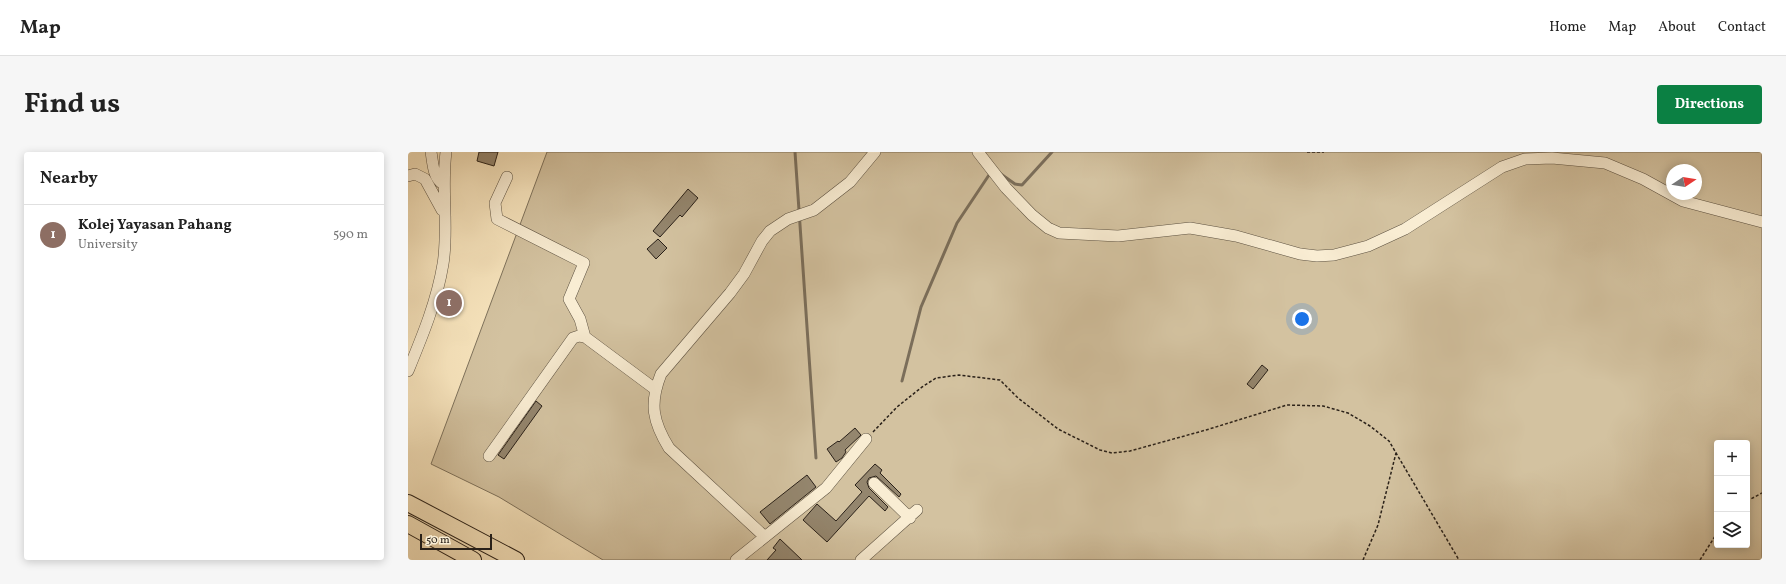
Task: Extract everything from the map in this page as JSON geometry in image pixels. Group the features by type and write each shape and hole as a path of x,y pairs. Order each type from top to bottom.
{"highway":[{"path":"409,503 516,560"},
{"path":"408,524 473,560"}],"street":[{"path":"431,152 435,174 438,181 443,184"},
{"path":"408,371 439,285 443,264 445,242 443,184 446,152"},
{"path":"765,537 669,448 658,430 654,410 655,389 661,374 730,293 744,274 762,241 770,231 788,219 814,210 850,182 875,152"},
{"path":"978,152 1006,188 1032,215 1048,228 1059,233 1118,236 1190,228 1236,236 1300,254 1317,256 1334,255 1368,246 1405,229 1502,167 1525,159 1552,158 1605,163 1643,179 1683,201 1762,222"},
{"path":"408,176 415,174 425,179 444,212"},
{"path":"507,177 495,203 497,220 584,263 569,299 580,319 585,337"},
{"path":"489,456 573,338 579,336 585,337 655,389"},
{"path":"736,560 826,488 866,439"},
{"path":"867,558 913,514 874,483"}],"path":[{"path":"1307,152 1324,152"},
{"path":"866,439 897,407 922,387 936,378 958,375 1000,380 1018,398 1058,429 1100,450 1112,453 1130,451 1206,430 1286,405 1324,406 1348,413 1370,426 1388,441 1459,560"},
{"path":"1363,560 1378,525 1396,453"},
{"path":"1750,500 1762,494"},
{"path":"1700,560 1714,538"}],"shaded area":[{"path":"547,152 1762,152 1762,560 603,560 499,497 431,464"}],"building":[{"path":"479,152 498,152 494,166 477,161"},
{"path":"688,189 698,198 682,217 680,215 660,237 653,231"},
{"path":"658,239 667,248 656,259 647,249"},
{"path":"1262,365 1268,370 1253,389 1247,384"},
{"path":"536,401 542,406 504,459 498,455"},
{"path":"855,428 861,435 845,450 846,452 842,458 836,462 827,449 838,441 839,442"},
{"path":"875,464 882,470 880,473 901,494 899,497 876,476 869,478 867,482 869,488 888,507 885,511 869,496 827,542 803,520 817,504 836,521 862,492 855,485"},
{"path":"807,475 816,487 770,524 760,512"},
{"path":"780,539 802,560 767,560 776,550 773,548"}],"waterway":[{"path":"795,152 816,458"},
{"path":"998,172 1015,184 1022,185 1052,152"},
{"path":"902,381 921,307 957,223 989,175 993,174"}],"place":[{"name":"Kolej Yayasan Pahang","path":"449,303"}]}
